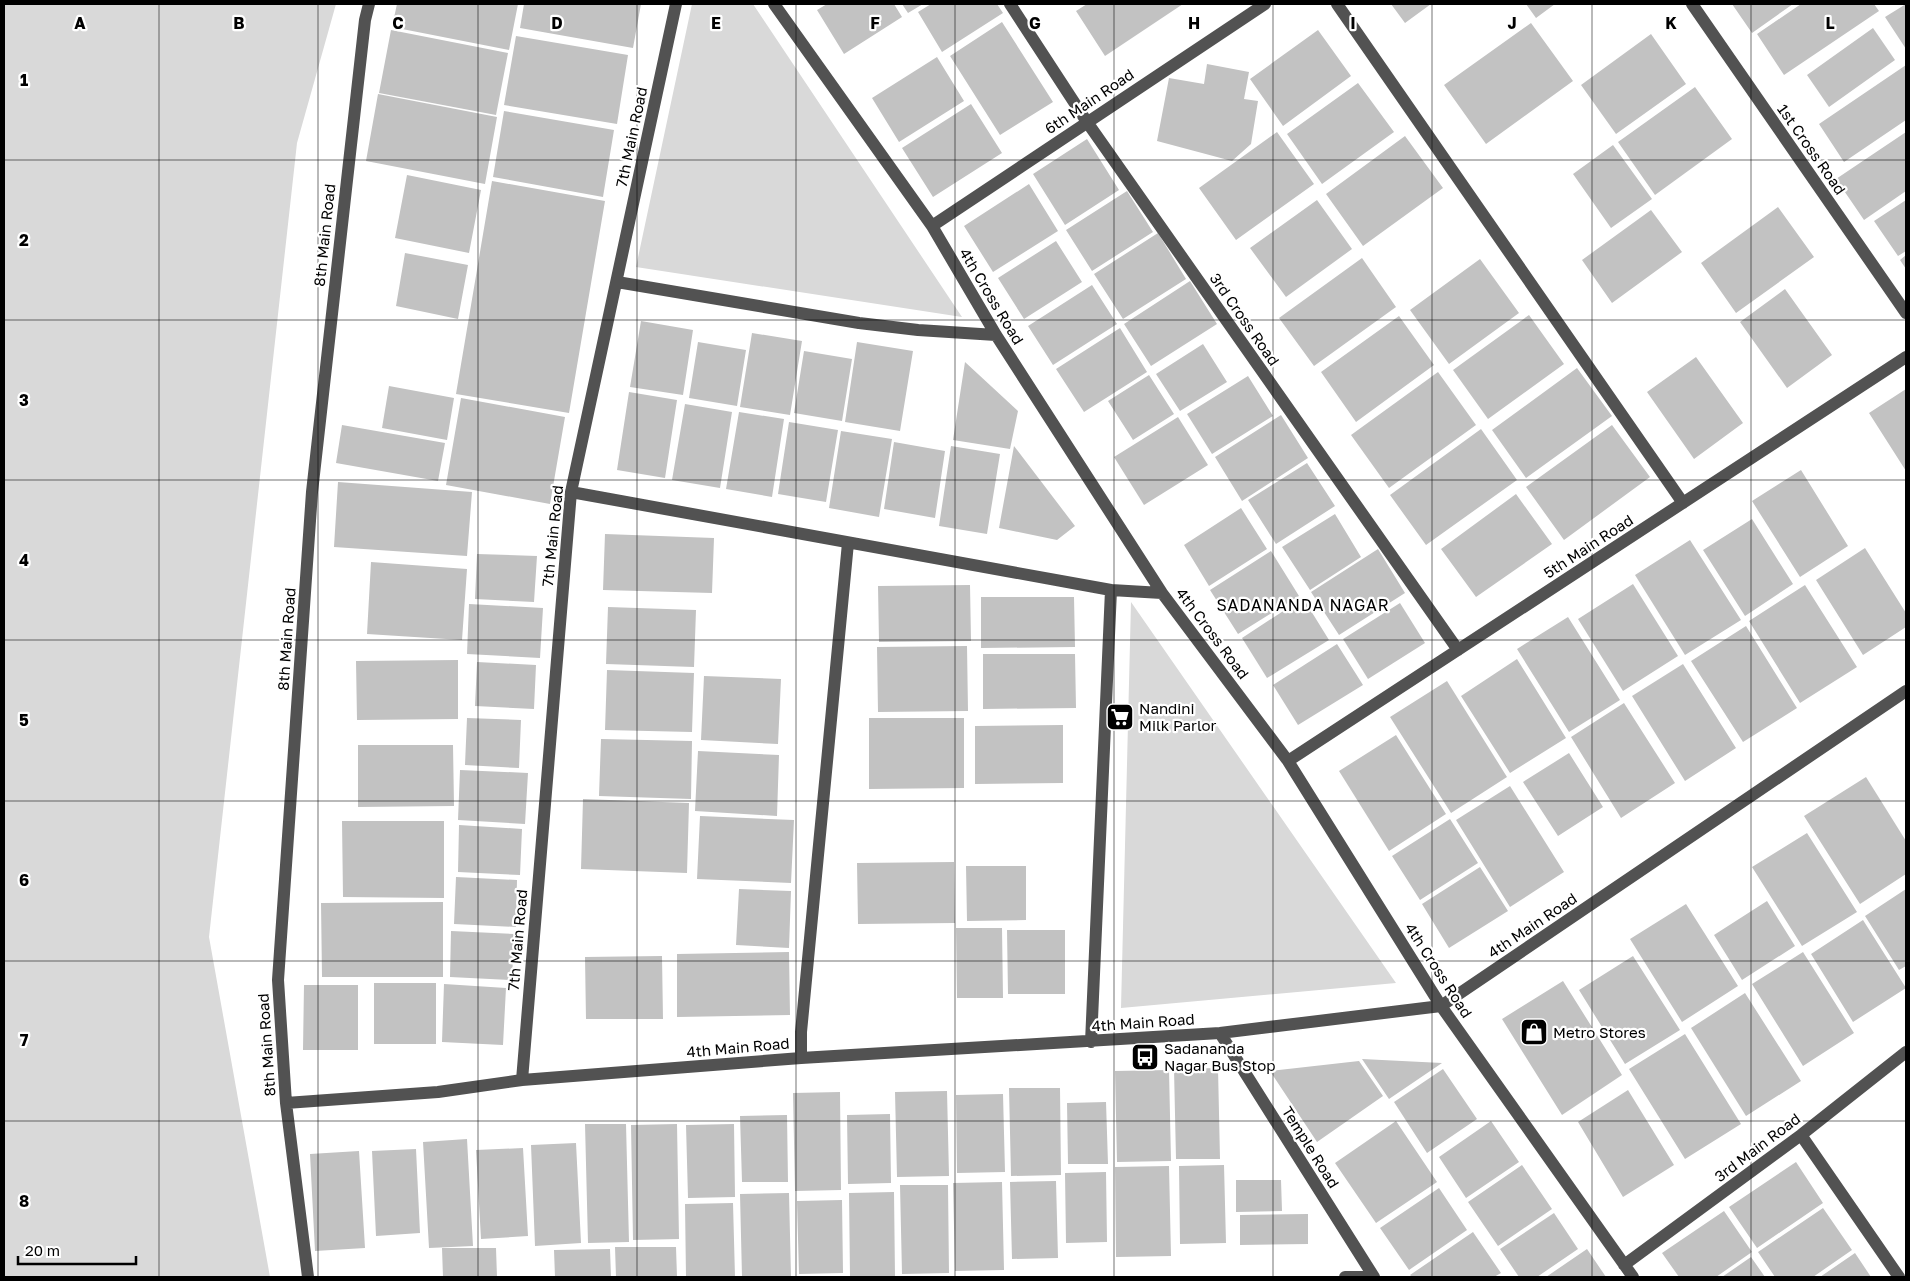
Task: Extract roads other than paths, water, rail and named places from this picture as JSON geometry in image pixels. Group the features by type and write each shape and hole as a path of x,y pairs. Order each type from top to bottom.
{"street":[{"name":"8th Main Road","path":"308,1277 286,1104 278,980 312,492 365,20 369,4"},
{"name":"7th Main Road","path":"522,1080 571,492 676,4"},
{"name":"4th Cross Road","path":"774,4 932,226 996,335 1162,593 1288,761 1441,1006 1633,1277"},
{"name":"3rd Cross Road","path":"1010,4 1087,122 1458,650"},
{"name":"6th Main Road","path":"932,226 1265,4"},
{"path":"1337,4 1682,503"},
{"name":"1st Cross Road","path":"1692,4 1906,313"},
{"path":"617,282 859,323 918,330 996,335"},
{"name":"5th Main Road","path":"1288,761 1906,358"},
{"path":"571,492 1112,590 1162,593"},
{"path":"801,1058 801,1032 848,543"},
{"path":"1091,1042 1112,590"},
{"name":"4th Main Road","path":"286,1104 438,1092 522,1080 801,1058 1220,1033 1441,1006 1906,691"},
{"name":"Temple Road","path":"1220,1033 1374,1277"},
{"name":"3rd Main Road","path":"1624,1265 1801,1135 1906,1052"},
{"path":"1801,1135 1899,1277"},
{"path":"1344,1277 1374,1277"}],"place":[{"name":"Nandini Milk Parlor","path":"1120,717"},
{"name":"Metro Stores","path":"1534,1032"},
{"name":"Sadananda Nagar Bus Stop","path":"1145,1057"}],"district":[{"name":"SADANANDA NAGAR","path":"1303,605"}]}
